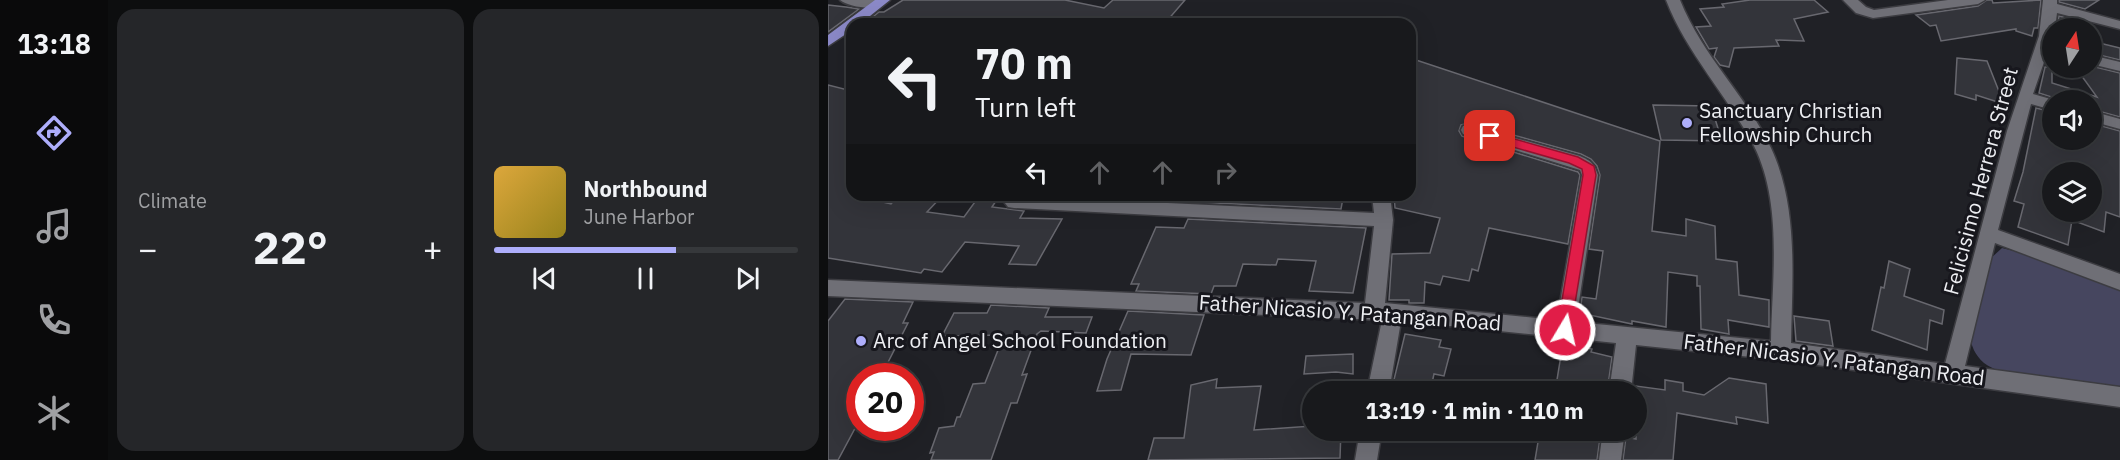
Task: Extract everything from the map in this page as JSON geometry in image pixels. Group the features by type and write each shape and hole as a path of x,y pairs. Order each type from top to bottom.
{"main road":[{"path":"859,18 880,2"},
{"path":"828,42 846,28"}],"street":[{"path":"847,0 880,2"},
{"path":"1673,0 1687,31 1762,147 1774,175 1781,209 1782,351"},
{"path":"1850,0 1861,10 1873,14 1978,0"},
{"path":"2051,4 2120,25"},
{"name":"Felicisimo Herrera Street","path":"1953,373 2025,97 2042,59"},
{"path":"2102,62 2120,67"},
{"path":"2025,97 2042,102"},
{"path":"2102,119 2120,124"},
{"path":"1469,130 1574,160 1587,166 1590,175 1565,330"},
{"path":"1013,201 1113,209 1384,220"},
{"path":"1379,381 1384,311 1384,220 1382,201"},
{"path":"1989,234 2120,282"},
{"name":"Father Nicasio Y. Patangan Road","path":"828,288 1384,311 1782,351 2120,396"},
{"path":"1621,381 1627,336"},
{"path":"1366,460 1369,441"},
{"path":"1610,460 1613,441"}],"shaded area":[{"path":"2002,248 2030,255 2120,287 2120,389 2049,382 2011,375 1984,363 1978,357 1972,347 1970,335 1990,259"}],"building":[{"path":"903,0 1065,0 1104,8 1113,0 1185,0 1169,18 872,18 879,12 884,12"},
{"path":"1750,0 1814,0 1828,12 1794,19 1804,41 1776,40 1779,46 1734,48 1729,67 1720,65 1714,57 1717,48 1709,49 1696,27 1711,26 1700,9 1724,7 1722,4"},
{"path":"1987,0 1992,0 1993,3 2041,0 2038,28 2034,28 2032,36 2016,31 2016,29 1941,41 1936,25 1930,26 1916,15 1978,6"},
{"path":"2059,0 2099,0 2085,9 2059,2"},
{"path":"828,5 859,9 846,18 828,32"},
{"path":"2102,44 2120,48 2120,60 2102,56"},
{"path":"1957,58 1987,61 2004,104 1976,95 1976,100 1955,94"},
{"path":"1416,60 1660,141 1652,231 1686,236 1686,219 1715,226 1716,259 1737,262 1739,295 1769,300 1769,327 1728,320 1729,334 1701,329 1700,286 1697,286 1697,276 1668,272 1666,327 1632,321 1632,324 1580,313 1582,297 1596,299 1603,251 1589,249 1600,175 1591,159 1581,154 1470,123 1461,125 1459,131 1462,136 1578,172 1580,175 1568,244 1489,228 1478,271 1472,269 1469,281 1443,276 1440,285 1425,282 1424,303 1389,300 1392,254 1430,253 1440,218 1395,208 1394,201 1416,201"},
{"path":"2102,69 2120,73 2120,117 2102,112 2102,90 2092,90 2083,78 2102,78"},
{"path":"2042,78 2052,78 2052,83 2074,90 2042,90 2042,94 2039,93"},
{"path":"828,85 846,90 846,201 878,201 891,204 894,201 937,201 927,212 964,217 976,201 996,201 992,207 1024,211 1020,218 1062,219 1036,265 1009,264 1019,246 965,242 942,272 924,269 921,273 828,258"},
{"name":"Sanctuary Christian Fellowship Church","path":"1653,105 1711,106 1722,141 1661,140"},
{"path":"2036,108 2042,110 2042,150 2102,150 2102,126 2120,131 2120,217 2106,212 2104,232 2077,222 2102,222 2102,162 2042,162 2042,222 2072,222 2068,245 2018,227 2024,204 2014,201 2023,172"},
{"path":"1195,201 1342,201 1341,209"},
{"path":"1188,219 1366,228 1353,293 1309,291 1316,261 1278,259 1276,265 1243,264 1236,286 1214,286 1211,294 1136,291 1139,284 1131,284 1156,227 1184,228"},
{"path":"1889,261 1910,269 1904,296 1944,310 1942,324 1930,320 1927,350 1872,330"},
{"path":"845,299 913,302 903,323 908,323 888,363 846,363 846,441 848,441 838,460 828,460 828,321"},
{"path":"991,305 1049,308 1045,317 1092,317 1086,333 1041,331 1037,334 1022,375 1027,374 1017,403 1011,403 991,460 931,460 934,452 930,453 939,428 954,426 973,384 985,383 1004,335 942,336 954,313 987,313"},
{"path":"1128,311 1204,315 1191,355 1131,354 1121,390 1097,391 1107,359"},
{"path":"1794,316 1829,321 1833,346 1796,341"},
{"path":"1405,334 1441,340 1439,347 1451,349 1444,376 1434,374 1432,381 1394,381"},
{"path":"1563,343 1592,349 1591,352 1612,357 1609,381 1557,381"},
{"path":"1353,354 1353,374 1336,372 1304,374 1306,356"},
{"path":"1729,378 1766,384 1768,423 1736,417 1737,424 1677,413 1673,460 1623,460 1625,441 1647,441 1647,388 1665,390 1665,380 1683,383 1683,391 1704,395"},
{"path":"1217,379 1216,388 1261,386 1254,430 1302,427 1302,441 1341,441 1340,458 1148,460 1154,438 1184,438 1191,385"},
{"path":"1538,441 1600,441 1597,460 1535,460"}],"place":[{"name":"Sanctuary Christian Fellowship Church","path":"1687,123"},
{"name":"Arc of Angel School Foundation","path":"861,341"}],"route":[{"path":"1490,136 1574,160 1587,166 1590,175 1565,330"}]}
